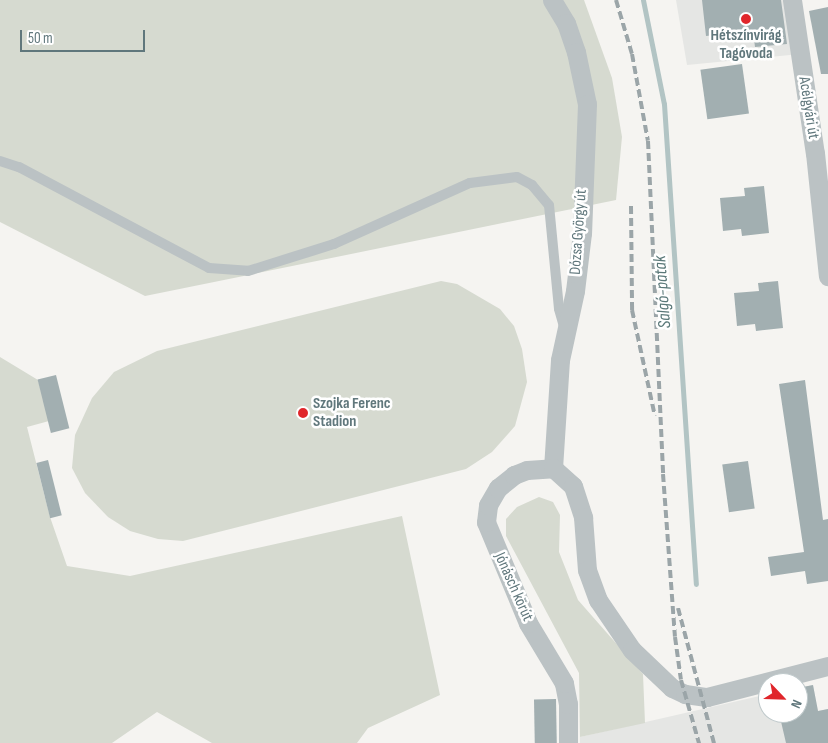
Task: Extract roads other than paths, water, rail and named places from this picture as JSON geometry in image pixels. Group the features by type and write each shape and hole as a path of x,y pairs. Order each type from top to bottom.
{"street":[{"name":"Dózsa György út","path":"552,0 566,23 576,52 586,104 582,233 575,291 566,330 555,411 553,468"},
{"name":"Acélgyári út","path":"792,0 822,152 828,276"},
{"path":"553,468 569,480 580,502 587,570 598,600 632,650 666,684 685,694 707,697 828,666"},
{"name":"Jónásch körút","path":"553,468 527,470 505,481 492,496 486,522 528,623 564,683 568,704 568,743"}],"lane":[{"path":"0,161 20,167 209,268 248,270 334,244 470,183 518,177 532,185 549,205 559,310 566,330"}],"waterway":[{"name":"Salgó-patak","path":"643,0 664,104 696,584"}],"railway":[{"path":"616,0 632,54 648,141 663,474 675,637 681,680 699,743"},
{"path":"631,206 632,310 655,416"},
{"path":"678,608 714,743"}],"place":[{"name":"Hétszínvirág Tagóvoda","path":"746,19"},
{"name":"Szojka Ferenc Stadion","path":"303,413"}]}
